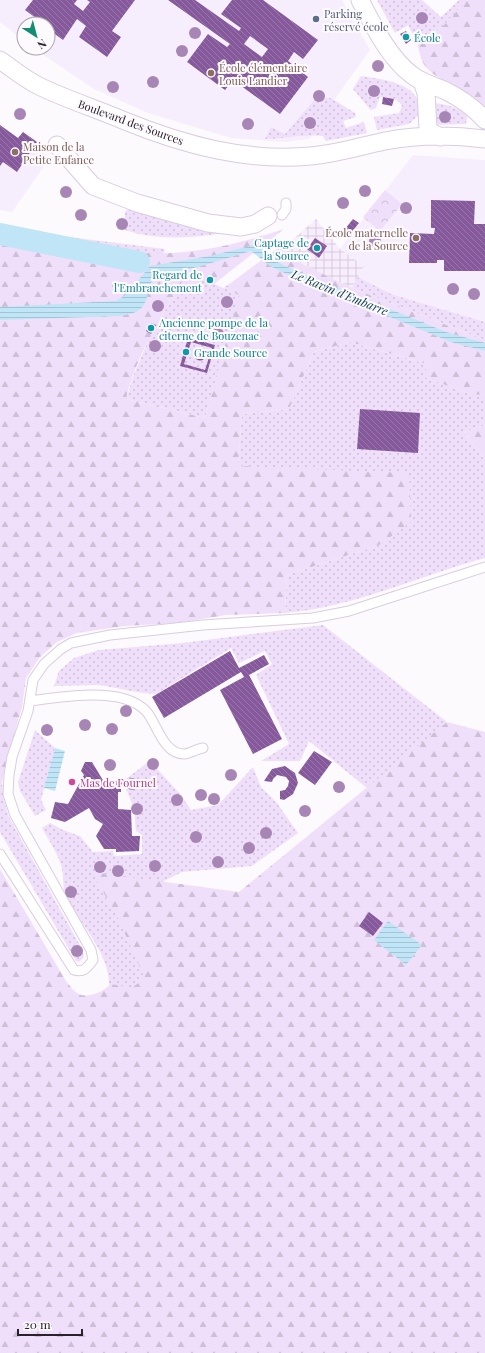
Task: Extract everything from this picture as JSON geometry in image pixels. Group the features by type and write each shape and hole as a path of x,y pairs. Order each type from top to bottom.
{"street":[{"path":"360,0 395,58 412,75 446,91 462,101 485,120"},
{"name":"Boulevard des Sources","path":"0,60 39,86 80,104 169,138 236,154 282,158 312,156 408,139 440,137 484,138"},
{"path":"422,81 426,93 426,116 428,129 440,137"},
{"path":"408,139 419,131 426,116"},
{"path":"57,145 92,186 137,203 208,222 240,227 255,224 275,215"}],"lane":[{"path":"275,215 286,209 286,203"},
{"path":"0,854 74,970 80,971 86,969 93,960 91,950 15,815 8,794 8,775 12,757 30,701 33,680 44,664 61,649 71,643 83,639 203,625 312,618 349,611 485,567"},
{"path":"30,701 58,697 104,696 124,698 138,704 146,711 161,738 170,748 184,754 202,748"}],"shaded area":[{"name":"École élémentaire Louis Landier","path":"0,0 342,0 370,50 334,100 323,126 309,139 285,142 231,138 148,113 94,89 45,56 56,56 56,16 16,16 16,35 0,22"},
{"path":"0,125 18,138 23,132 37,142 49,159 12,212 0,210"},
{"name":"École maternelle de la Source","path":"413,155 485,160 485,322 391,294 358,277 364,266 340,249"},
{"path":"316,219 340,249 364,266 352,288 296,261 283,248"}],"green space":[{"path":"377,0 422,0 441,17 459,0 467,0 444,25 418,45 408,25 395,33"},
{"path":"467,0 485,0 485,111 468,94 433,74 423,63 418,45 444,25"},
{"path":"361,76 390,81 408,89 419,103 421,113 409,124 377,130 374,117 399,113 402,106 398,101 380,97 376,108 371,110 353,89"},
{"path":"331,98 355,113 356,117 343,121 346,128 364,122 367,133 326,141 323,136 265,139 271,127 285,134 315,99"},
{"path":"433,103 456,108 467,116 466,124 435,125"},
{"path":"385,190 402,204 380,231 363,217"},
{"path":"129,208 245,230 185,237 140,234 125,230 125,212"},
{"path":"0,223 45,234 165,249 161,261 0,304"},
{"path":"284,229 214,284 182,282 142,353 130,383 126,399 205,418 239,295 224,288 278,248 283,248 296,261 352,288 485,340 485,395 470,394 424,377 427,364 350,342 314,352 289,409 242,414 238,466 409,473 411,522 379,545 287,575 285,613 226,615 178,623 125,626 77,633 57,642 40,657 26,678 22,707 2,783 0,785 0,241 19,245 95,251 171,253 229,245"},
{"path":"358,277 391,294 485,322 485,340 352,288"},
{"path":"182,282 214,284 240,295 205,418 126,399 134,374 151,334"},
{"path":"350,342 427,364 425,377 470,394 485,395 485,425 464,432 485,460 485,558 361,598 311,610 285,613 287,575 379,545 238,466 242,414 289,409 314,352"},
{"path":"485,425 485,460 464,432"},
{"path":"323,625 447,722 406,771 378,797 309,741 300,761 261,761 289,744 256,675 272,664 265,651 239,663 231,648 156,694 142,693 100,685 54,686 59,671 74,658 99,650 183,643"},
{"path":"447,722 485,732 485,1353 0,1353 0,869 66,981 75,991 81,995 89,995 105,989 111,984 131,988 145,979 118,918 92,872 239,892"},
{"path":"35,730 55,748 41,800 46,810 35,816 20,791 18,782"},
{"path":"150,761 181,795 191,810 218,805 253,767 261,787 277,803 298,833 252,866 182,872 144,891 151,979 139,1001 108,997 109,983 107,970 102,957 96,944 66,896 61,864 42,828 50,823 63,830 80,836 93,852 113,851 114,856 142,854 142,835 136,831 134,809 123,781"},
{"path":"2,783 4,800 9,817 82,949 84,957 79,962 76,961 0,832 0,785"}],"water":[{"name":"Le Ravin d'Embarre","path":"262,243 272,259 285,266 446,332 485,343 485,351 451,342 293,277 270,266 251,251 198,267 159,275 153,280 144,304 140,309 132,313 120,316 0,320 0,307 116,301 127,294 150,266 210,256"},
{"path":"55,748 65,751 55,791 44,788"},
{"path":"388,921 422,945 406,965 374,940"}],"building":[{"path":"33,0 77,0 74,4 83,11 90,2 87,0 135,0 112,31 121,37 107,57 79,37 86,26 77,19 63,40 56,35 56,16 33,16 25,10"},
{"path":"168,0 195,0 239,31 241,28 221,14 232,0 263,0 318,40 303,59 294,52 288,61 308,77 280,114 233,80 225,90 187,62 208,34 227,47 230,44","holes":["250,36 268,49 262,57 244,44"]},
{"name":"École","path":"406,31 411,40 406,44 400,34"},
{"path":"383,97 394,99 392,106 382,104"},
{"name":"Maison de la Petite Enfance","path":"0,125 18,138 23,132 37,142 17,172 3,162 0,166"},
{"path":"431,200 475,201 474,224 485,224 485,271 444,271 444,260 437,260 437,263 409,263 410,233 434,234 435,228 431,228"},
{"path":"353,219 359,223 351,233 345,229"},
{"name":"Captage de la Source","path":"315,238 327,246 319,258 307,249"},
{"name":"Regard de l'Embranchement","path":"207,276 214,277 212,283 206,283"},
{"name":"Ancienne pompe de la citerne de Bouzenac","path":"151,323 156,325 151,334 146,331"},
{"name":"Grande Source","path":"188,338 215,345 207,373 180,366","holes":["191,342 212,348 205,370 184,364"]},
{"path":"200,349 204,351 206,355 204,359 200,361 196,359 194,355 196,351"},
{"path":"360,409 420,413 418,453 357,449"},
{"path":"230,651 239,668 264,655 269,664 249,675 282,739 253,754 220,690 244,677 241,672 164,718 152,697"},
{"path":"314,751 332,762 315,785 298,773"},
{"path":"85,762 92,762 104,782 121,781 121,792 118,792 118,809 131,810 132,836 140,836 139,851 116,852 116,849 104,849 96,836 103,824 95,819 89,808 65,822 51,818 55,802 68,804 84,775 81,771"},
{"path":"285,766 295,773 298,783 293,794 284,800 280,799 280,791 285,790 288,786 289,781 286,777 277,775 272,782 264,781 272,769"},
{"path":"369,912 383,923 373,936 359,926"}],"waterway":[{"path":"0,234 139,262"}],"place":[{"name":"Parking réservé école","path":"316,19"},
{"name":"École","path":"406,37"},
{"name":"École élémentaire Louis Landier","path":"211,73"},
{"name":"Maison de la Petite Enfance","path":"15,152"},
{"name":"École maternelle de la Source","path":"416,238"},
{"name":"Captage de la Source","path":"317,248"},
{"name":"Regard de l'Embranchement","path":"210,280"},
{"name":"Ancienne pompe de la citerne de Bouzenac","path":"151,328"},
{"name":"Grande Source","path":"186,352"},
{"name":"Mas de Fournel","path":"72,782"}]}
